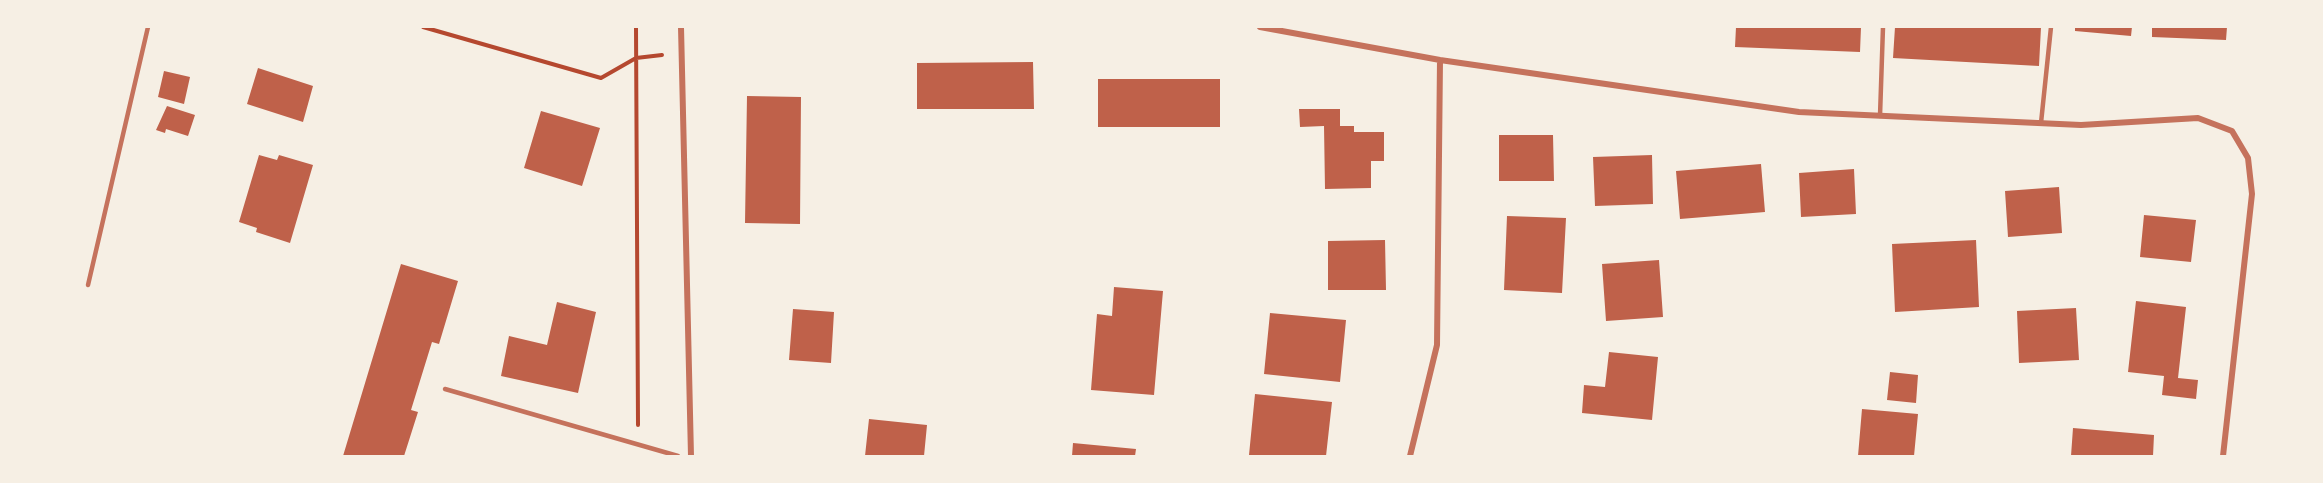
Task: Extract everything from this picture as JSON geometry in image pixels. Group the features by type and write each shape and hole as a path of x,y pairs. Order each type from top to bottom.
{"street":[{"path":"681,27 691,456"},
{"path":"1260,27 1440,60 1799,112 2081,125 2198,118 2232,131 2248,158 2252,194 2223,456"},
{"path":"1410,456 1437,345 1440,60"}],"lane":[{"path":"88,285 148,27"},
{"path":"1880,116 1883,27"},
{"path":"2041,123 2051,27"},
{"path":"445,389 678,456"}],"path":[{"path":"423,27 601,78 636,58 682,52"},
{"path":"636,27 638,445"}],"building":[{"path":"1736,27 1861,27 1860,52 1735,47"},
{"path":"1895,27 2041,27 2039,66 1893,58"},
{"path":"2075,27 2132,27 2131,36 2075,31"},
{"path":"2152,27 2227,27 2226,40 2152,37"},
{"path":"1033,62 1034,109 917,109 917,63"},
{"path":"258,68 313,86 303,122 247,104"},
{"path":"164,71 190,77 184,104 158,97"},
{"path":"1098,79 1220,79 1220,127 1098,127"},
{"path":"747,96 801,97 800,224 745,223"},
{"path":"167,106 195,115 188,136 166,129 165,133 156,130"},
{"path":"1299,109 1340,109 1340,126 1354,126 1354,132 1384,132 1384,161 1371,161 1371,188 1325,189 1324,126 1300,127"},
{"path":"541,111 600,128 582,186 524,168"},
{"path":"1499,135 1553,135 1554,181 1499,181"},
{"path":"259,155 277,160 279,155 313,165 290,243 256,232 257,228 239,222"},
{"path":"1652,155 1653,204 1595,206 1593,157"},
{"path":"1761,164 1765,212 1680,219 1676,171"},
{"path":"1854,169 1856,214 1801,217 1799,173"},
{"path":"2059,187 2062,233 2008,237 2005,191"},
{"path":"2144,215 2196,220 2191,262 2140,257"},
{"path":"1507,216 1566,218 1562,293 1504,290"},
{"path":"1385,240 1386,290 1328,290 1328,241"},
{"path":"1976,240 1979,307 1895,312 1892,244"},
{"path":"1659,260 1663,317 1606,321 1602,264"},
{"path":"401,264 458,281 439,344 432,342 411,410 418,412 404,456 343,456"},
{"path":"1114,287 1163,291 1154,395 1091,390 1097,314 1112,316"},
{"path":"2136,301 2186,307 2178,378 2198,380 2196,399 2162,395 2164,376 2128,372"},
{"path":"557,302 596,312 578,393 501,376 509,336 547,345"},
{"path":"2076,308 2079,360 2019,363 2017,311"},
{"path":"793,309 834,312 831,363 789,360"},
{"path":"1270,313 1346,320 1340,382 1264,374"},
{"path":"1609,352 1658,357 1652,420 1582,413 1584,385 1605,387"},
{"path":"1890,372 1918,375 1916,403 1887,400"},
{"path":"1255,394 1332,402 1326,456 1249,455"},
{"path":"1862,409 1918,414 1914,456 1858,456"},
{"path":"869,419 927,425 924,456 865,456"},
{"path":"2073,428 2154,435 2153,456 2071,456"},
{"path":"1073,443 1136,449 1135,456 1072,456"}]}
